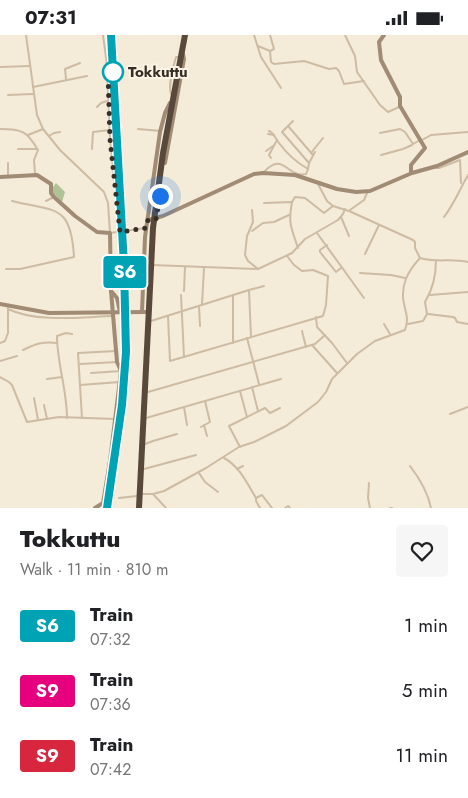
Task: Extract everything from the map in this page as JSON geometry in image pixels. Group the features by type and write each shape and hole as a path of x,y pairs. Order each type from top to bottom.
{"highway":[{"path":"138,508 146,310 152,228 183,35"},
{"path":"169,115 171,94 180,54"},
{"path":"138,495 142,469 144,379 149,322 146,310"}],"street":[{"path":"26,35 33,94 37,115 43,129 60,151 104,192 108,203 110,291 120,383 102,506 95,508"},
{"path":"103,35 120,232"},
{"path":"254,35 261,57 281,88"},
{"path":"270,35 274,49 270,51"},
{"path":"345,35 355,56 357,72 380,105 388,112 400,106"},
{"path":"384,35 379,42 381,60 400,97 400,106 425,147 411,165 411,172"},
{"path":"258,46 270,51"},
{"path":"270,51 271,62 274,64 306,61 329,69 336,68 344,84 364,81"},
{"path":"146,310 162,177 184,59 180,54"},
{"path":"66,80 64,69 80,63"},
{"path":"0,67 31,65"},
{"path":"33,87 87,76"},
{"path":"8,95 33,94"},
{"path":"97,107 100,103 108,101"},
{"path":"146,310 146,228 161,131 165,113 170,103"},
{"path":"292,121 282,132 309,163"},
{"path":"288,126 313,153"},
{"path":"0,129 17,129 28,135 38,153 34,160 35,176"},
{"path":"28,135 43,129"},
{"path":"138,129 161,131"},
{"path":"92,149 93,131 110,130"},
{"path":"380,133 403,130 413,144"},
{"path":"269,131 273,132 277,140 296,162 308,169"},
{"path":"381,155 403,149 431,135 468,132"},
{"path":"48,136 60,133"},
{"path":"268,134 274,135"},
{"path":"148,220 156,219 252,175 263,173 306,174 313,153 323,138"},
{"path":"271,158 269,155 277,140"},
{"path":"266,151 273,146"},
{"path":"18,149 37,149"},
{"path":"263,173 274,163 281,163 301,175 336,189 367,190 378,188 411,172 440,163 468,151"},
{"path":"411,172 432,167 468,151"},
{"path":"432,167 439,168 460,160 461,183"},
{"path":"8,163 8,177"},
{"path":"444,217 468,175"},
{"path":"0,177 35,176 51,184 51,193 54,197 97,232 110,233 146,228"},
{"path":"317,182 327,201 333,206 345,209 413,239 420,258"},
{"path":"349,211 364,201 367,190"},
{"path":"46,201 54,197"},
{"path":"298,248 291,229 289,215 295,197 303,197 324,213 333,206"},
{"path":"6,269 20,269 73,259 74,253 70,227 63,217 52,209 12,201"},
{"path":"264,203 292,202"},
{"path":"152,265 258,269 287,256 298,248 305,239 341,217 345,209"},
{"path":"63,217 69,210"},
{"path":"252,210 253,222 247,236 245,254 248,261 258,269"},
{"path":"252,231 263,223 274,222 289,215"},
{"path":"341,217 350,236"},
{"path":"365,254 379,225"},
{"path":"317,232 364,298"},
{"path":"327,245 320,250 328,264 336,272 342,268"},
{"path":"168,316 169,360 233,343 316,317 322,317 324,314 328,277 313,270 302,271 287,256"},
{"path":"420,258 436,261 452,259 467,261"},
{"path":"119,498 153,495 164,491 224,458 240,447 286,426 307,411 318,402 337,373 347,363 375,341 405,330 408,324 403,301 403,284 408,272 420,258"},
{"path":"408,324 423,321 427,314 425,302 430,295 436,274 436,261"},
{"path":"184,291 185,267"},
{"path":"202,305 204,268"},
{"path":"360,273 406,278"},
{"path":"149,322 249,289 264,286"},
{"path":"249,289 251,337"},
{"path":"110,291 117,298 120,312"},
{"path":"430,295 468,292"},
{"path":"181,295 184,357"},
{"path":"233,295 233,343"},
{"path":"0,303 49,313 112,315 120,312 146,310"},
{"path":"0,343 6,341 8,333 8,306"},
{"path":"198,306 200,327"},
{"path":"427,314 455,317 457,323 468,324"},
{"path":"316,317 317,327 347,363"},
{"path":"384,324 390,334"},
{"path":"302,331 306,347"},
{"path":"66,418 66,400 58,336 60,334 72,335"},
{"path":"145,392 306,347 319,342 325,335"},
{"path":"247,338 259,385"},
{"path":"23,350 46,341 58,343"},
{"path":"312,345 337,373"},
{"path":"82,418 78,353 116,351"},
{"path":"0,361 17,356"},
{"path":"78,364 117,362"},
{"path":"91,373 120,371"},
{"path":"0,377 9,381 12,385 27,422 66,418 116,419"},
{"path":"47,379 62,377"},
{"path":"144,418 281,379"},
{"path":"80,385 120,383"},
{"path":"252,387 258,411"},
{"path":"240,391 246,417"},
{"path":"34,398 38,420"},
{"path":"201,427 210,422 205,401"},
{"path":"44,405 47,419"},
{"path":"184,407 188,425"},
{"path":"450,414 468,407"},
{"path":"240,447 229,426 266,408 270,413 280,408"},
{"path":"204,425 207,436"},
{"path":"143,445 177,434"},
{"path":"142,469 196,455"},
{"path":"224,458 232,462 256,498 260,508"},
{"path":"237,469 243,466"},
{"path":"410,467 417,475 428,496 431,508"},
{"path":"199,472 205,482 218,493"},
{"path":"369,483 368,498 370,508"},
{"path":"153,495 166,508"},
{"path":"256,498 262,495 272,508"},
{"path":"285,508 288,506 290,508"}],"green space":[{"path":"56,183 65,192 62,202 52,192"}],"railway":[{"path":"107,508 122,405 126,352 124,266 111,35"}],"train":[{"name":"S6","path":"107,508 116,457 126,352 124,265 111,35"}],"place":[{"name":"Tokkuttu","path":"113,72"}],"route":[{"path":"113,72 108,74 108,105 112,168 120,232 146,228 148,220 156,219 160,196"}]}
